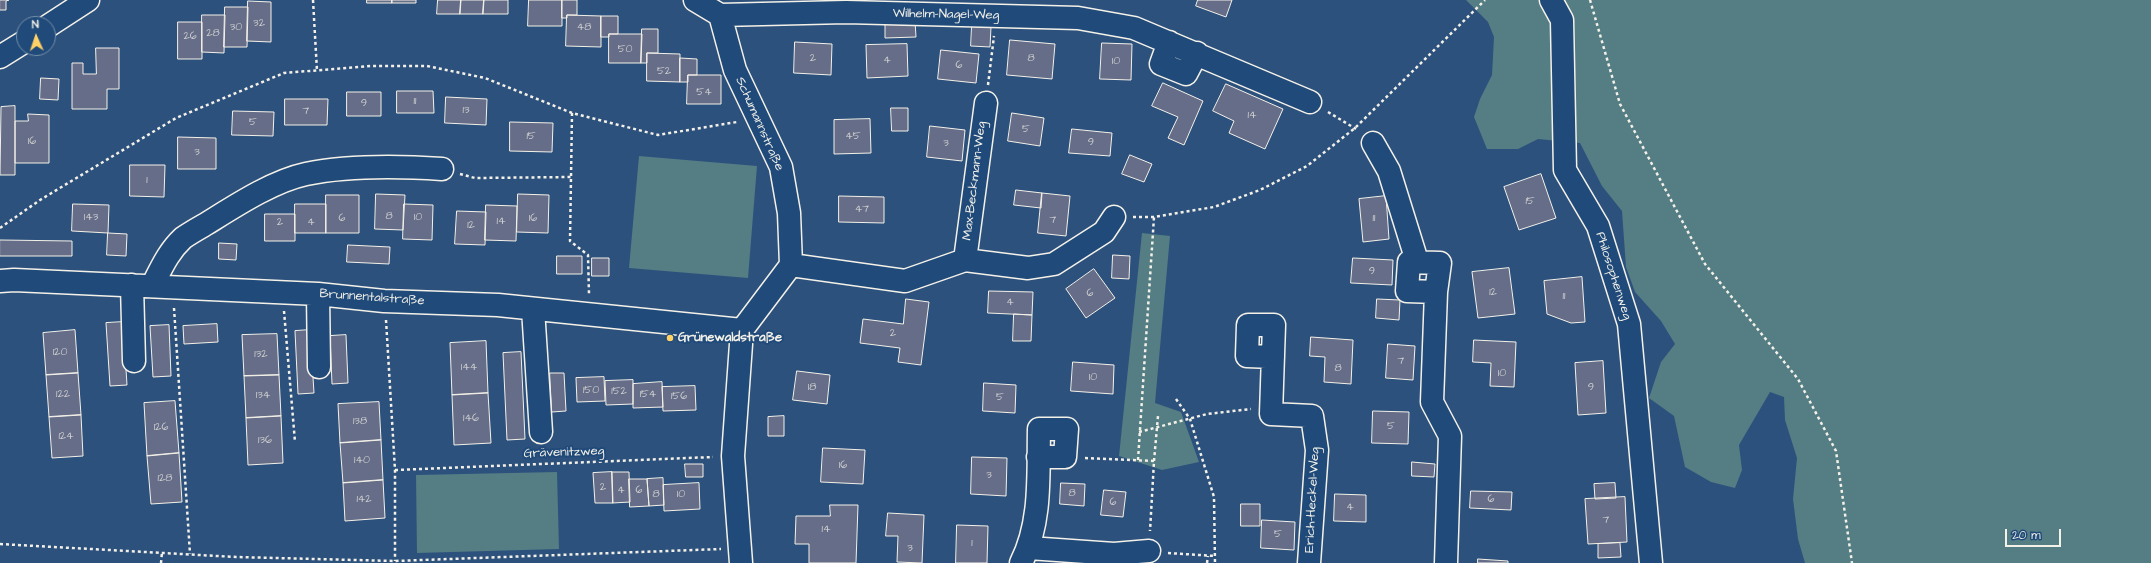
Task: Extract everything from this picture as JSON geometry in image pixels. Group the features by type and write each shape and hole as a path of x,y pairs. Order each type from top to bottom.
{"street":[{"path":"56,21 88,0"},
{"path":"695,0 720,15"},
{"name":"Philosophenweg","path":"1551,0 1562,20 1565,170 1598,226 1629,324 1651,563"},
{"name":"Wilhelm-Nagel-Weg","path":"720,15 846,12 1078,18 1134,28 1310,102"},
{"name":"Schumannstraße","path":"720,15 735,70 781,167 788,213 791,265"},
{"path":"0,57 16,47"},
{"name":"Max-Beckmann-Weg","path":"965,260 986,103"},
{"path":"1373,143 1389,171 1417,262"},
{"path":"134,361 152,286 167,257 183,238 238,204 275,186 305,174 336,170 416,168 442,169"},
{"name":"Max-Beckmann-Weg","path":"791,265 905,281 965,260 1028,268 1054,264 1104,232 1114,217"},
{"path":"1436,292 1407,291 1409,262 1440,263 1436,292 1432,402 1450,436 1446,563"},
{"path":"740,555 733,456 742,330 791,265"},
{"name":"Brunnentalstraße","path":"0,281 14,280 152,286 318,294 384,301 498,305 742,330"},
{"path":"318,294 319,367"},
{"path":"533,309 541,432"},
{"path":"1271,414 1273,357"},
{"name":"Erich-Heckel-Weg","path":"1271,414 1312,416 1318,450 1309,563"},
{"path":"1038,457 1038,500 1025,555 1114,554 1148,551"}],"path":[{"path":"313,0 317,71"},
{"path":"1114,217 1154,217 1214,207 1260,190 1307,166 1355,128 1485,0"},
{"path":"1590,0 1620,104 1705,264 1798,379 1836,451 1852,563"},
{"path":"986,103 997,16"},
{"path":"0,228 40,200 176,118 284,73 371,66 428,66 485,78 572,113 658,135 758,118"},
{"path":"1310,102 1355,128 1373,143"},
{"path":"572,113 570,240 588,255 590,314"},
{"path":"442,169 475,178 571,177"},
{"path":"1138,460 1154,217"},
{"path":"152,286 190,554"},
{"path":"283,293 295,442"},
{"path":"384,301 395,470 395,561"},
{"path":"1176,399 1190,419 1214,498 1215,563"},
{"path":"1139,432 1157,429 1207,414 1253,409 1271,414"},
{"path":"1158,416 1148,551 1215,556"},
{"name":"Grävenitzweg","path":"395,470 733,456"},
{"path":"1098,459 1154,461"},
{"path":"0,544 190,554 395,561 740,555"},
{"path":"161,563 162,552"},
{"path":"1207,563 1208,556"}],"green space":[{"path":"1466,0 2151,0 2151,563 1805,563 1798,539 1793,499 1797,458 1785,420 1784,397 1770,392 1739,445 1742,470 1735,488 1711,482 1685,467 1674,416 1649,398 1661,362 1675,344 1661,321 1635,292 1626,267 1622,211 1602,186 1580,143 1538,139 1518,149 1487,149 1474,117 1480,99 1492,75 1494,37 1488,22"},
{"path":"639,156 757,166 748,278 629,268"},
{"path":"1142,233 1170,236 1155,403 1181,412 1199,462 1162,470 1119,456"},
{"path":"557,472 559,549 417,553 416,475"}],"building":[{"path":"0,0 9,0 6,1 6,10 0,10"},
{"path":"367,0 392,0 392,3 367,3"},
{"path":"392,0 416,0 416,3 392,3"},
{"path":"438,0 461,0 460,14 437,14"},
{"path":"461,0 484,0 483,14 460,14"},
{"path":"484,0 508,0 508,14 483,14"},
{"path":"529,0 562,0 562,26 528,26"},
{"path":"562,0 577,0 577,15 567,15 567,18 562,18"},
{"path":"1198,0 1232,0 1226,17 1196,6"},
{"path":"248,1 271,2 271,42 247,41"},
{"path":"225,7 248,7 247,47 224,47"},
{"path":"202,15 225,15 224,53 202,52"},
{"path":"567,15 601,16 601,47 566,46"},
{"path":"601,16 618,16 618,34 609,34 609,37 601,37"},
{"path":"915,21 916,37 885,38 885,22"},
{"path":"178,22 202,22 202,59 178,59"},
{"path":"972,25 991,27 990,47 971,46"},
{"path":"642,29 658,29 658,53 647,53 647,63 641,63"},
{"path":"609,34 642,34 641,63 609,63"},
{"path":"1010,40 1055,44 1052,79 1007,75"},
{"path":"795,42 832,44 831,75 794,73"},
{"path":"1102,43 1132,44 1131,80 1100,79"},
{"path":"907,44 908,76 867,78 866,45"},
{"path":"96,48 119,48 119,89 107,89 107,109 72,109 72,63 83,63 83,74 96,74"},
{"path":"941,50 979,54 976,83 938,79"},
{"path":"647,53 680,54 680,82 647,81"},
{"path":"680,58 697,59 697,75 688,75 688,82 680,82"},
{"path":"688,75 721,75 721,104 687,104"},
{"path":"41,78 59,79 58,100 40,99"},
{"path":"1163,83 1203,101 1184,145 1168,138 1178,117 1152,106"},
{"path":"1226,84 1283,109 1265,149 1229,133 1234,121 1213,111"},
{"path":"397,91 433,91 434,113 397,113"},
{"path":"347,92 381,92 381,116 347,116"},
{"path":"446,97 487,99 486,125 445,123"},
{"path":"285,99 328,99 327,125 285,125"},
{"path":"15,106 15,175 0,175 1,107"},
{"path":"891,108 908,108 908,131 892,131"},
{"path":"233,111 274,112 273,136 232,135"},
{"path":"1012,113 1044,118 1040,146 1008,141"},
{"path":"28,114 49,115 49,163 15,163 15,121 28,121"},
{"path":"870,119 871,153 834,154 834,120"},
{"path":"510,122 553,123 552,152 510,151"},
{"path":"930,126 965,130 962,161 927,157"},
{"path":"1072,129 1112,133 1110,156 1069,153"},
{"path":"178,137 216,138 216,169 178,169"},
{"path":"1130,155 1152,164 1144,182 1122,174"},
{"path":"130,165 165,165 164,197 130,196"},
{"path":"1541,174 1556,218 1519,230 1504,187"},
{"path":"1016,190 1042,193 1041,208 1014,205"},
{"path":"1042,193 1070,196 1066,236 1038,233"},
{"path":"376,194 405,195 403,230 375,229"},
{"path":"518,194 549,195 548,233 517,232"},
{"path":"326,195 359,195 359,233 326,233"},
{"path":"839,196 884,197 884,223 839,222"},
{"path":"1386,196 1389,239 1363,242 1359,199"},
{"path":"73,204 109,205 108,233 72,231"},
{"path":"295,204 326,204 326,233 295,233"},
{"path":"404,204 433,205 432,240 403,239"},
{"path":"486,205 517,206 516,241 485,240"},
{"path":"457,211 486,212 485,245 455,244"},
{"path":"265,214 295,214 295,241 265,241"},
{"path":"108,233 127,234 126,256 107,255"},
{"path":"0,240 72,241 72,256 0,256"},
{"path":"219,243 237,244 236,260 219,259"},
{"path":"348,245 390,247 389,264 347,262"},
{"path":"1113,255 1130,256 1129,279 1112,278"},
{"path":"557,256 582,256 582,274 557,274"},
{"path":"592,258 609,258 609,276 592,276"},
{"path":"1353,258 1393,260 1392,285 1351,283"},
{"path":"1509,268 1515,314 1478,318 1472,272"},
{"path":"1094,269 1115,298 1086,318 1066,289"},
{"path":"1582,277 1585,322 1571,323 1547,314 1544,281"},
{"path":"989,291 1033,292 1032,315 988,313"},
{"path":"906,299 929,302 921,365 898,362 900,348 860,343 863,319 903,324"},
{"path":"1377,299 1400,300 1399,320 1376,318"},
{"path":"1014,314 1032,315 1031,341 1013,341"},
{"path":"123,322 127,385 110,386 106,323"},
{"path":"217,324 218,342 184,344 183,326"},
{"path":"169,325 171,376 153,377 150,326"},
{"path":"75,330 78,373 46,375 43,333"},
{"path":"310,330 314,393 298,394 295,331"},
{"path":"277,334 279,375 244,376 242,335"},
{"path":"346,335 348,383 332,384 330,336"},
{"path":"1311,337 1353,340 1351,384 1324,382 1325,357 1310,356"},
{"path":"1474,340 1516,342 1514,387 1490,386 1491,363 1473,362"},
{"path":"486,341 488,393 452,395 450,343"},
{"path":"1388,344 1415,346 1413,380 1386,378"},
{"path":"521,352 525,439 507,440 503,353"},
{"path":"1603,361 1606,413 1578,415 1575,363"},
{"path":"1073,362 1114,365 1113,394 1071,391"},
{"path":"797,371 830,375 827,404 793,400"},
{"path":"78,373 81,415 49,417 46,375"},
{"path":"550,373 564,373 566,411 552,412"},
{"path":"279,375 281,416 246,418 244,376"},
{"path":"604,377 605,401 577,402 576,378"},
{"path":"633,380 633,404 606,405 605,381"},
{"path":"662,382 663,407 633,408 633,384"},
{"path":"984,383 1016,385 1015,413 983,411"},
{"path":"695,386 696,410 663,411 662,387"},
{"path":"488,393 491,443 454,445 452,395"},
{"path":"175,401 179,453 147,456 144,403"},
{"path":"379,402 381,440 340,443 338,404"},
{"path":"1373,411 1409,412 1408,444 1372,443"},
{"path":"81,415 83,456 52,458 49,417"},
{"path":"281,416 283,463 248,465 246,418"},
{"path":"784,416 784,436 768,436 768,417"},
{"path":"381,440 383,480 343,483 340,443"},
{"path":"823,448 865,450 863,484 821,482"},
{"path":"179,453 182,502 151,504 147,456"},
{"path":"972,457 1007,458 1006,496 971,494"},
{"path":"1412,462 1435,464 1434,477 1412,476"},
{"path":"685,464 703,464 703,477 686,477"},
{"path":"612,472 613,503 595,503 593,473"},
{"path":"612,472 629,472 630,502 613,503"},
{"path":"663,478 664,505 649,506 647,479"},
{"path":"629,479 647,479 649,506 630,507"},
{"path":"383,480 385,518 345,521 343,483"},
{"path":"699,483 700,509 664,511 663,485"},
{"path":"1061,483 1085,484 1084,506 1060,504"},
{"path":"1615,483 1616,498 1595,499 1594,484"},
{"path":"1104,490 1126,492 1123,517 1101,515"},
{"path":"1471,491 1512,492 1511,510 1470,508"},
{"path":"1335,494 1366,495 1366,522 1334,521"},
{"path":"1625,497 1627,542 1588,544 1585,499"},
{"path":"1241,504 1260,504 1260,526 1241,526"},
{"path":"830,505 858,505 856,563 809,563 809,544 795,544 796,516 830,516"},
{"path":"888,513 924,515 922,563 897,562 898,536 886,536"},
{"path":"1262,520 1295,522 1294,550 1261,548"},
{"path":"957,525 988,526 987,563 956,563"},
{"path":"1620,543 1621,557 1598,558 1598,544"},
{"path":"1478,559 1508,561 1508,563 1478,563"}],"place":[{"name":"Grünewaldstraße","path":"670,338"}]}
